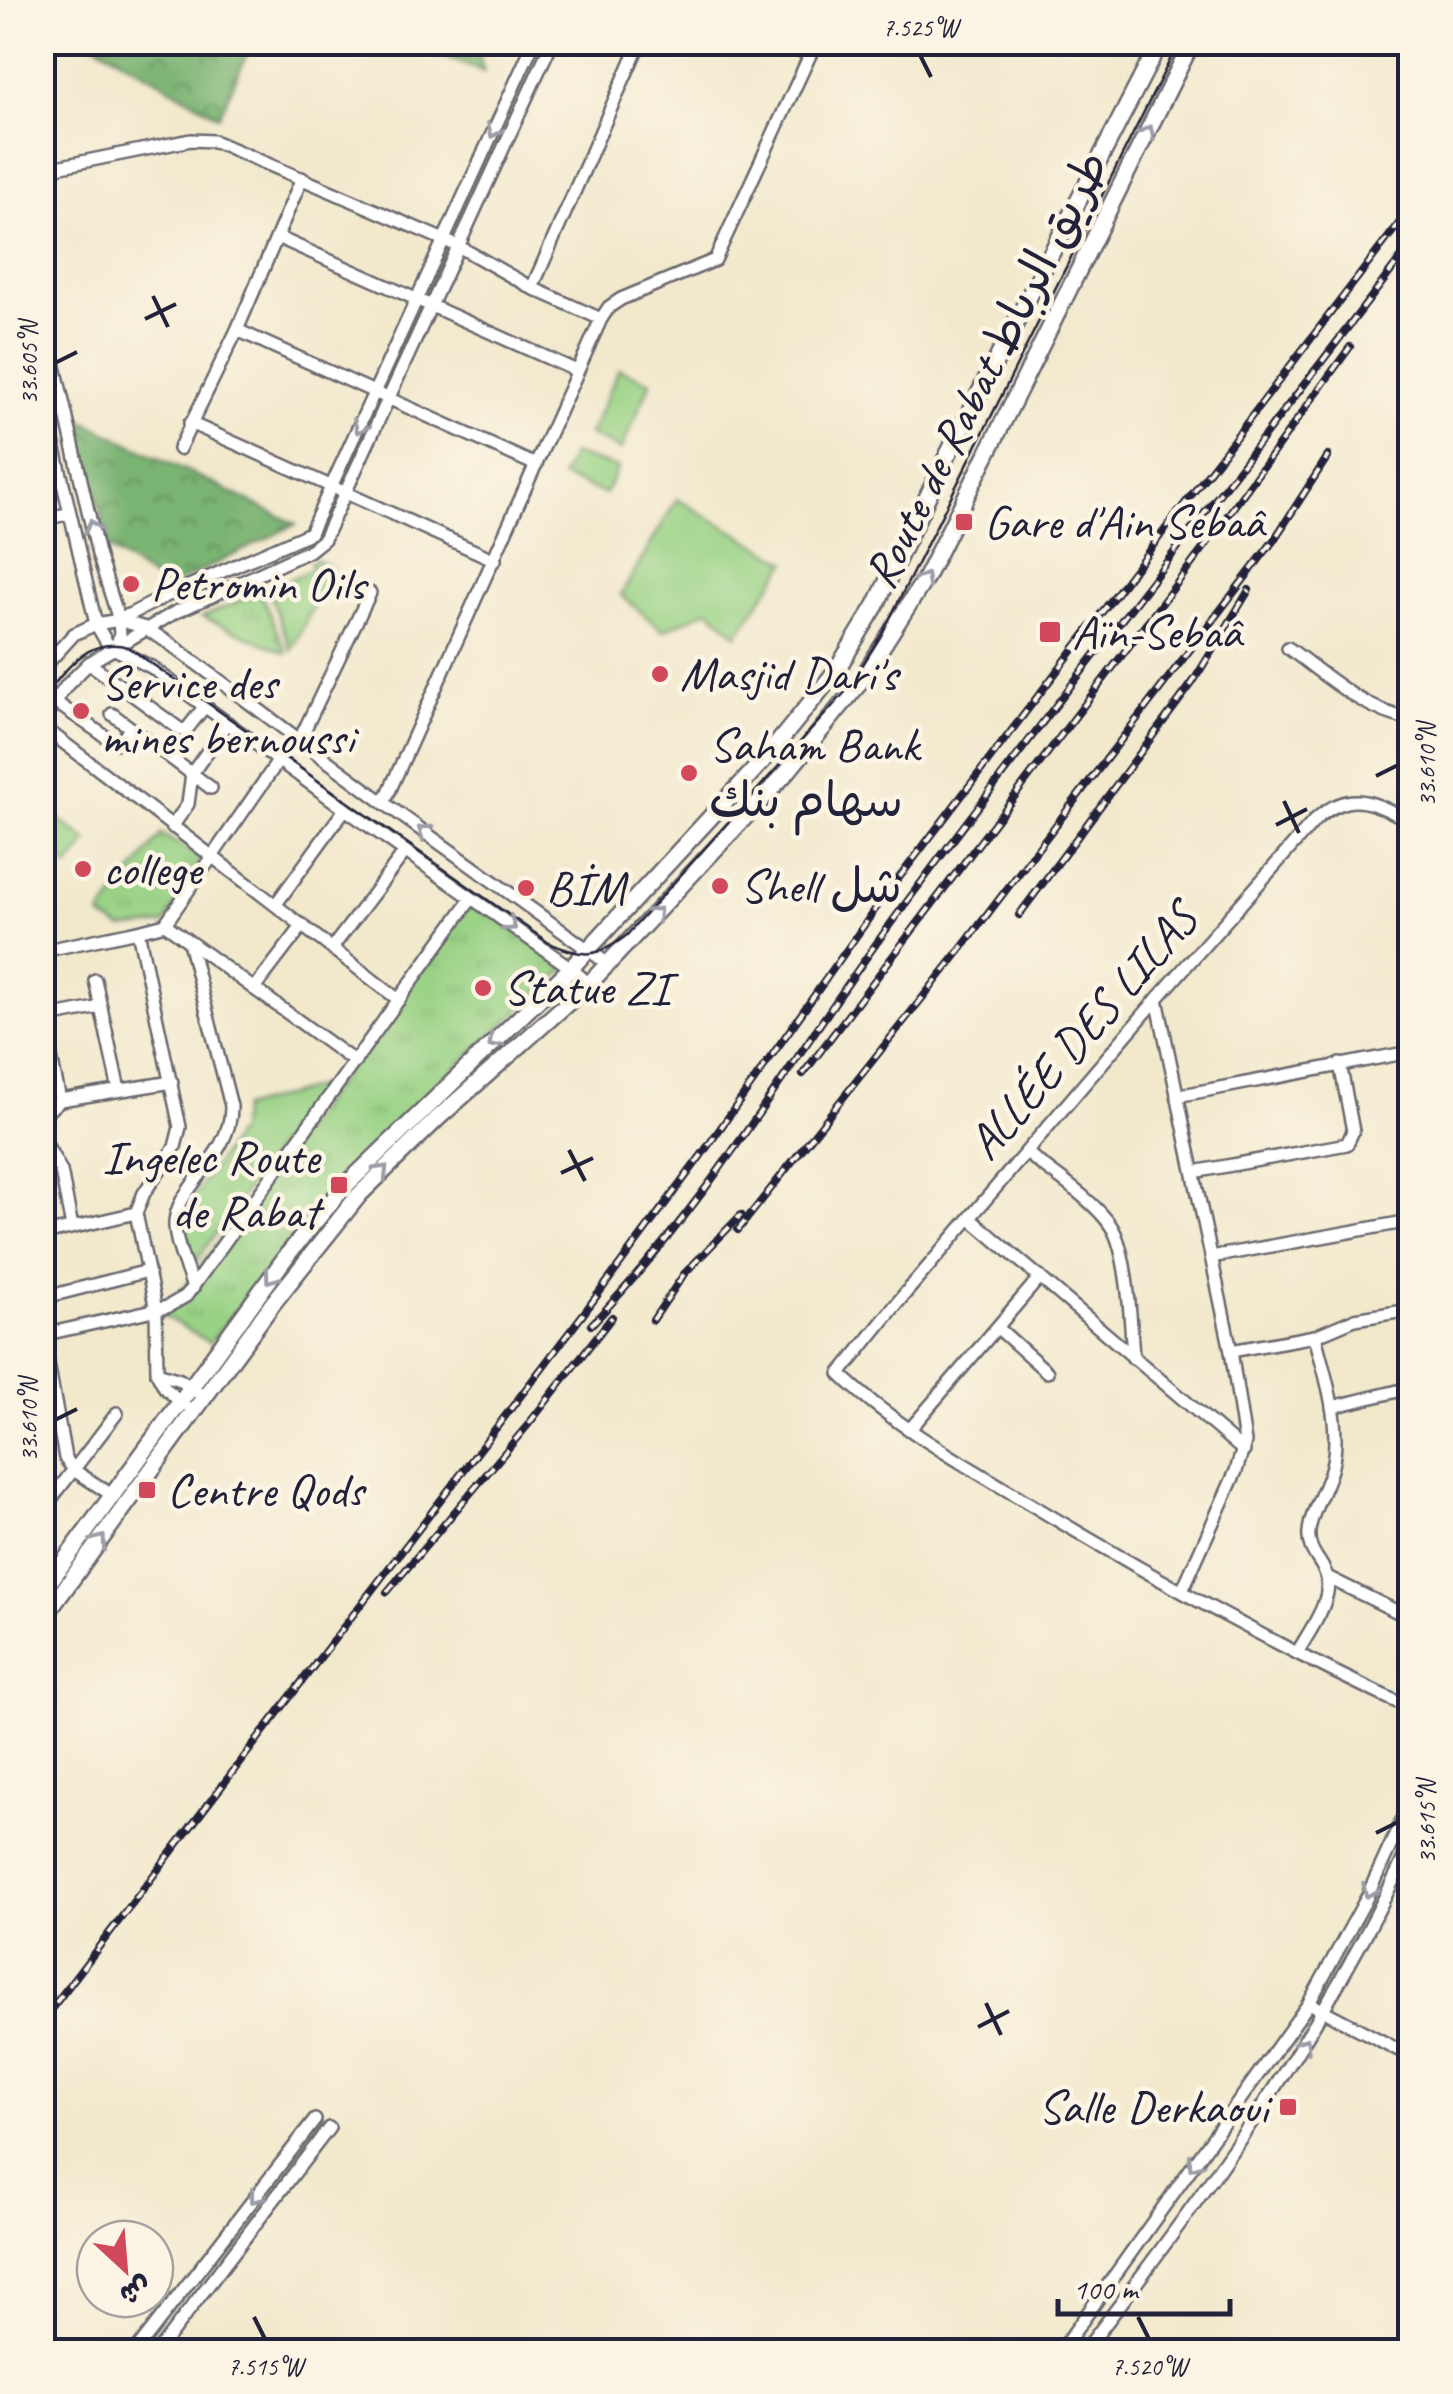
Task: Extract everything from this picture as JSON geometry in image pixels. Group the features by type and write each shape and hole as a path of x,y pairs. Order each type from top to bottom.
{"main road":[{"name":"Route de Rabat طريق الرباط","path":"42,1592 119,1500 188,1408 288,1254 342,1188 572,968 769,754 836,671 862,631 944,462 1160,42"},
{"name":"Route de Rabat طريق الرباط","path":"198,1393 359,1195 438,1118 589,984 788,771 857,686 924,579 1192,42"},
{"name":"Route de Rabat طريق الرباط","path":"42,1620 119,1500"}],"street":[{"path":"42,669 74,634 96,624 119,620 310,534 534,42"},
{"path":"399,1000 42,723 89,663 145,628 318,546 390,400 552,42"},
{"path":"532,288 640,42"},
{"path":"781,42 810,56"},
{"path":"384,804 600,319 620,299 715,260 816,42"},
{"path":"42,170 198,139 214,141 445,240 532,288 600,319"},
{"path":"179,449 302,178"},
{"path":"277,238 577,371"},
{"path":"42,310 98,554 119,620 115,650"},
{"path":"236,330 536,465"},
{"path":"42,394 96,624 115,650 152,667 589,984"},
{"path":"190,423 494,560"},
{"path":"42,519 68,514"},
{"path":"300,738 370,592"},
{"path":"119,620 145,628 300,738 564,936 608,964"},
{"path":"1288,648 1360,700 1410,720"},
{"path":"89,663 181,730 187,729 205,706"},
{"path":"56,702 116,743 122,741 130,728"},
{"path":"112,714 211,788"},
{"path":"172,827 188,804 192,773 228,723"},
{"path":"42,951 165,924 279,760"},
{"name":"ALLÉE DES LILAS","path":"911,1428 840,1374 1158,999 1328,809 1346,800 1362,801 1410,821"},
{"path":"276,904 345,809"},
{"path":"332,948 405,852"},
{"path":"119,1500 75,1472 65,1458 43,1335 156,1310 177,1302 194,1288 472,898"},
{"path":"165,924 355,1062"},
{"path":"254,989 303,925"},
{"path":"138,931 180,1127 179,1138 136,1214 156,1310 158,1373 165,1388 188,1408"},
{"path":"189,942 231,1106 232,1124 219,1151 176,1214 177,1237 194,1288"},
{"path":"95,980 119,1090"},
{"path":"1158,999 1231,1351 1244,1434 1244,1451 1182,1591"},
{"path":"60,1100 43,1017 101,1007"},
{"path":"1177,1096 1410,1052"},
{"path":"1194,1172 1349,1142 1353,1130 1340,1064"},
{"path":"42,1116 60,1100 172,1082"},
{"path":"42,1137 61,1171 72,1228"},
{"path":"1027,1153 1100,1212 1116,1235 1129,1306 1133,1358"},
{"path":"42,1227 50,1232 136,1214"},
{"path":"971,1219 1244,1451"},
{"path":"1211,1257 1410,1221"},
{"path":"42,1298 148,1271"},
{"path":"1040,1277 911,1428 1085,1537 1298,1653 1410,1708"},
{"path":"1231,1351 1314,1336 1354,1319 1410,1310"},
{"path":"998,1328 1047,1372"},
{"path":"1298,1653 1326,1597 1327,1577 1308,1536 1334,1458 1332,1407 1314,1336"},
{"path":"158,1373 174,1377 198,1393"},
{"path":"1332,1407 1410,1388"},
{"path":"42,1511 117,1413"},
{"path":"1327,1577 1408,1617"},
{"path":"1060,2352 1310,2003 1365,1901 1410,1803"},
{"path":"1084,2352 1227,2160 1326,2011 1379,1916 1410,1845"},
{"path":"1310,2003 1410,2056"},
{"path":"136,2352 316,2120"},
{"path":"157,2352 329,2128"}],"green space":[{"path":"94,43 252,43 219,116"},
{"path":"406,43 476,43 484,72"},
{"path":"619,369 651,382 621,450 589,435"},
{"path":"77,418 296,524 167,588 110,550"},
{"path":"572,454 618,468 605,494 561,477"},
{"path":"677,499 787,562 737,635 709,609 663,631 621,595"},
{"path":"316,559 332,569 291,651 268,589 312,569 310,562"},
{"path":"260,592 286,652 286,653 202,617"},
{"path":"43,808 88,841 69,867 43,848"},
{"path":"162,834 202,859 165,924 122,929 100,916"},
{"path":"473,900 566,969 398,1119 335,1183 210,1343 161,1314 189,1281"},
{"path":"320,1086 194,1264 182,1228 189,1203 238,1131 242,1108"}],"tram line":[{"path":"42,700 68,668 89,651 100,646 128,647 549,943 581,953 607,948 627,935 847,690 882,634 1179,42"}],"railway":[{"path":"42,2021 584,1313 879,904 1410,209"},
{"path":"591,1325 634,1278 712,1179 957,834 1410,246"},
{"path":"803,1074 1206,545 1350,347"},
{"path":"738,1230 954,958 1274,540 1328,456"},
{"path":"1019,915 1193,682 1249,590"},
{"path":"653,1320 684,1274 741,1215"},
{"path":"387,1592 527,1426 612,1317"}],"place":[{"name":"Gare d'Ain Sebaâ","path":"964,522"},
{"name":"Petromin Oils","path":"131,584"},
{"name":"Aïn-Sebaâ","path":"1050,632"},
{"name":"Masjid Dari's","path":"660,674"},
{"name":"Service des mines bernoussi","path":"81,711"},
{"name":"Saham Bank سهام بنك","path":"689,773"},
{"name":"college","path":"83,869"},
{"name":"Shell شل","path":"720,886"},
{"name":"BİM","path":"526,888"},
{"name":"Statue ZI","path":"483,988"},
{"name":"Ingelec Route de Rabat","path":"339,1185"},
{"name":"Centre Qods","path":"147,1490"},
{"name":"Salle Derkaoui","path":"1288,2107"}]}
